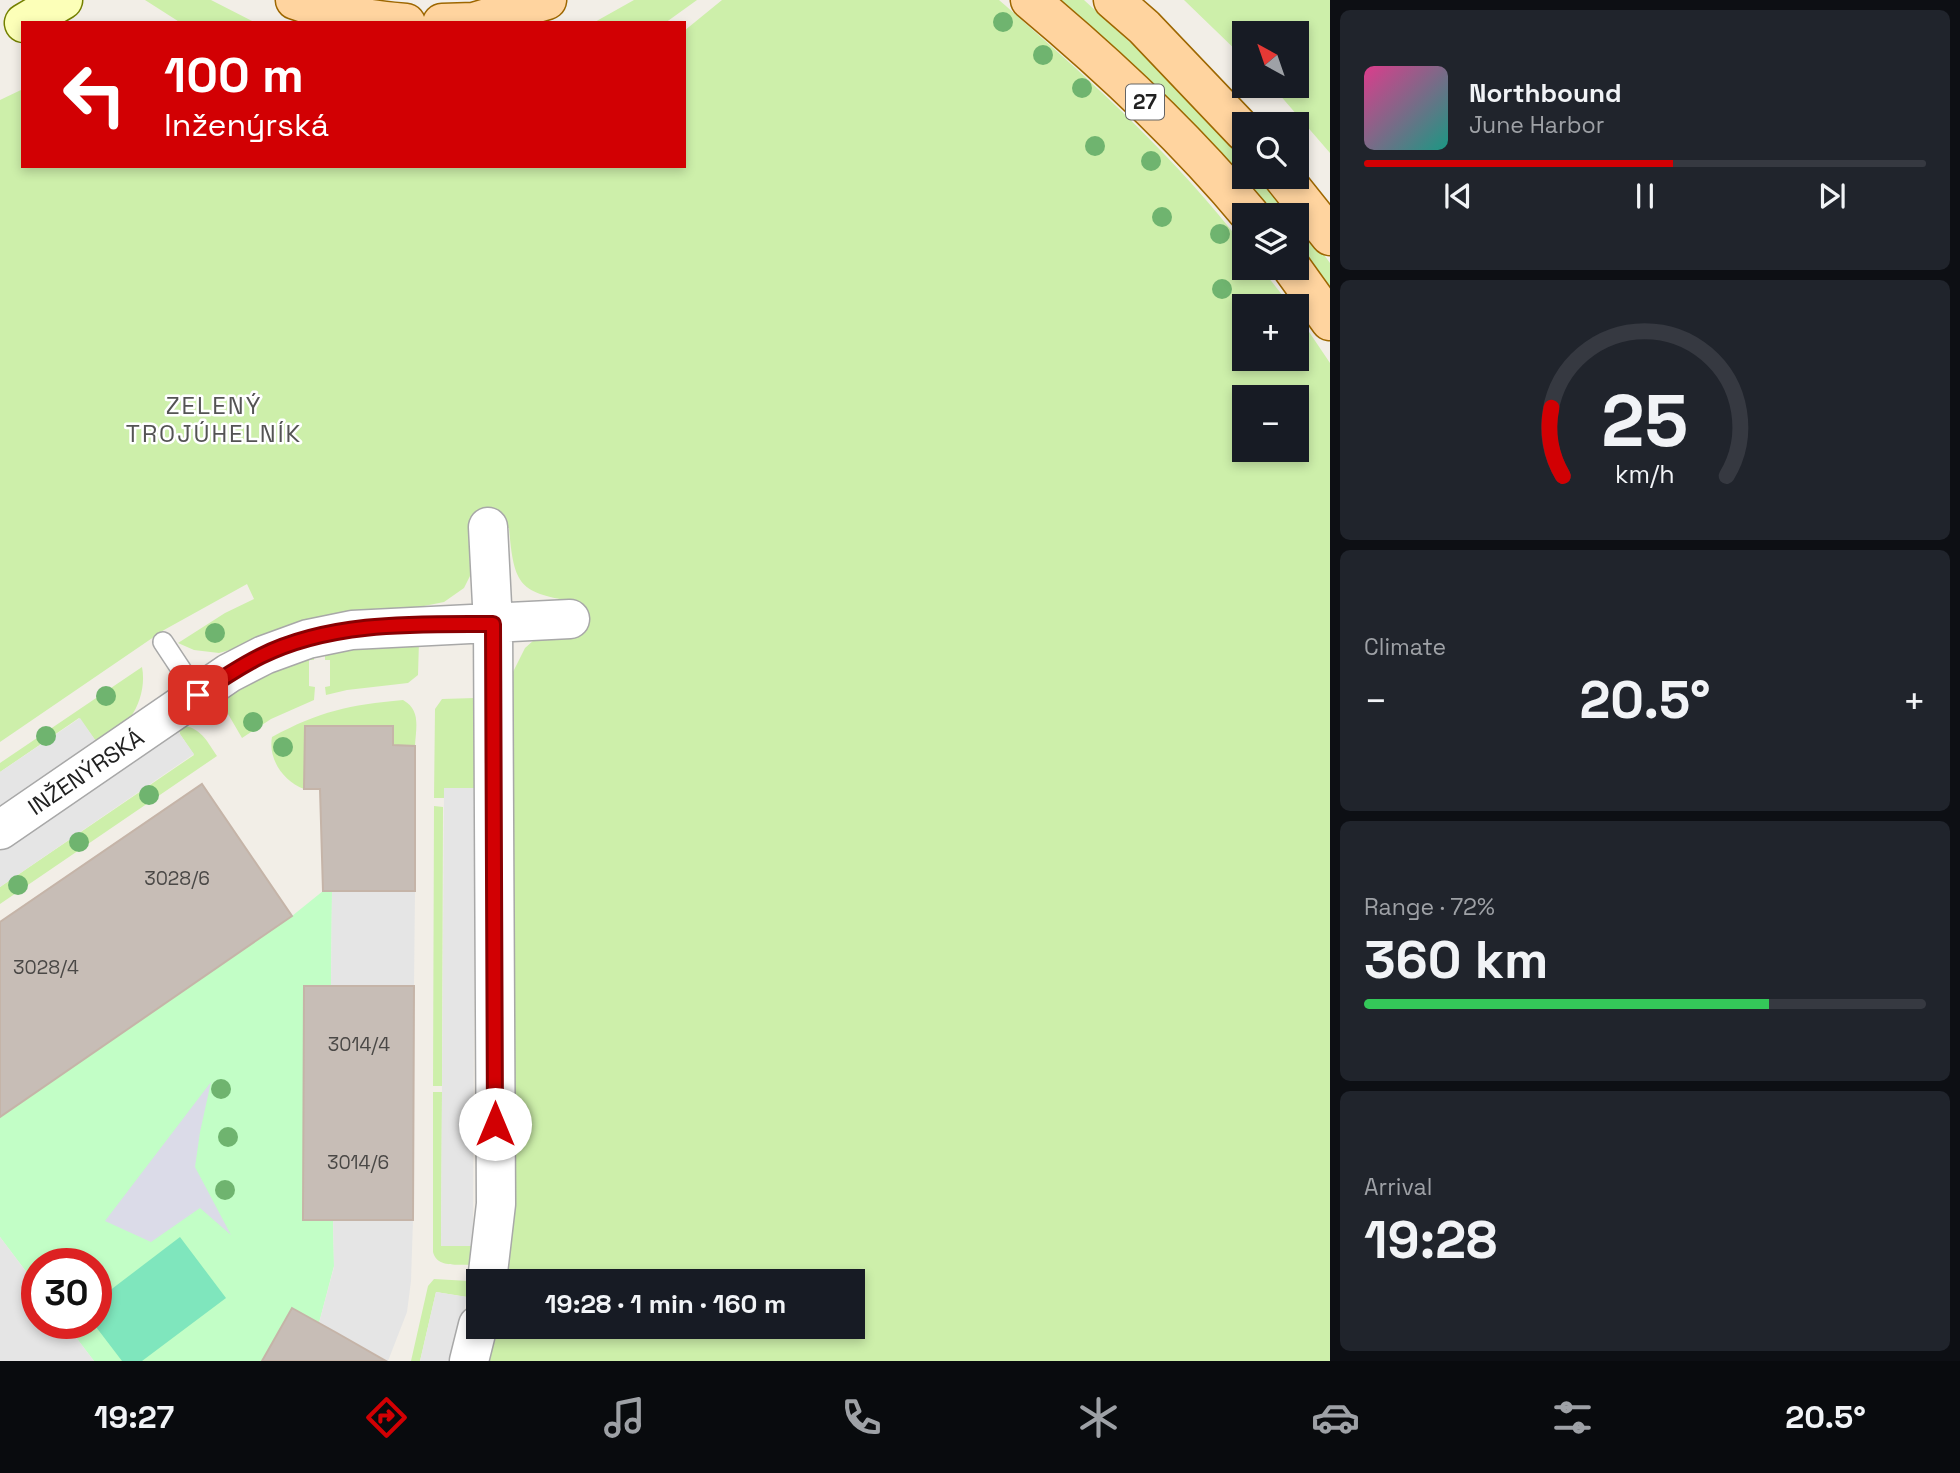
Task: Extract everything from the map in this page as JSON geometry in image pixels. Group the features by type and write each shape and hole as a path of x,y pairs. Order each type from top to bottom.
{"main road":[{"path":"26,21 63,0"},
{"path":"295,0 321,9 384,21"},
{"path":"477,21 547,0"},
{"name":"27","path":"1030,0 1085,46 1156,113 1239,203"},
{"name":"27","path":"1113,0 1144,27 1232,119"},
{"path":"0,36 21,24"},
{"path":"1293,189 1330,236"},
{"path":"1301,280 1330,321"}],"street":[{"path":"488,527 493,624 496,1204 488,1269"},
{"name":"INŽENÝRSKÁ","path":"0,830 229,673 264,654 308,639 352,630 570,619"},
{"path":"469,1361 474,1339"}],"lane":[{"path":"163,642 198,695"}],"green space":[{"path":"145,0 211,0 252,21 178,21"},
{"path":"634,0 697,0 668,21 597,21"},
{"path":"722,0 999,0 1128,117 1217,212 1232,231 1232,280 1270,280 1282,294 1232,294 1232,371 1309,371 1309,332 1330,363 1330,1361 487,1361 492,1339 865,1339 865,1269 502,1269 508,682 525,648 577,602 543,595 523,583 517,575 509,528 476,527 472,572 464,588 444,602 372,611 219,653 194,650 178,643 225,613 254,599 247,584 164,630 0,742 0,100 21,90 21,168 686,168 686,29"},
{"path":"1053,0 1084,0 1158,68 1232,143 1232,173 1215,153 1129,61"},
{"path":"1184,0 1330,0 1330,153 1309,129 1309,112 1295,112 1282,98 1309,98 1309,21 1232,21 1232,46"},
{"path":"1245,189 1274,189 1285,203 1257,203"},
{"path":"1309,234 1330,263 1330,292 1309,266"},
{"path":"419,641 418,675 408,683 326,695 325,687 330,686 330,660 325,660 325,651"},
{"path":"314,653 314,660 309,660 309,686 315,687 314,700 271,719 242,738 224,707 231,691"},
{"path":"142,667 142,690 138,702 126,723 117,731 95,740 79,718 0,772 0,763"},
{"path":"475,698 475,788 444,788 444,798 434,798 435,709 442,699"},
{"path":"403,700 415,714 415,746 393,745 393,726 305,726 304,789 290,781 275,761 272,737 289,728 335,711"},
{"path":"185,726 200,733 217,756 0,904 0,887 194,755 180,734 179,730"},
{"path":"434,806 443,807 442,1086 433,1086"},
{"path":"323,891 332,891 331,986 304,986 303,1220 333,1220 334,1266 319,1323 292,1308 262,1361 94,1361 77,1339 112,1339 112,1248 21,1248 21,1265 0,1237 0,1117 292,916"},
{"path":"433,1092 442,1092 441,1246 473,1246 471,1265 443,1263 433,1252"},
{"path":"180,1237 226,1298 142,1361 122,1361 105,1339 112,1339 112,1289"},
{"path":"434,1279 466,1281 466,1297 436,1292 420,1361 411,1361 428,1286"}],"shaded area":[{"path":"80,718 98,744 0,812 0,772"},
{"path":"177,730 194,754 0,887 0,851"},
{"path":"444,788 475,788 473,1246 441,1246"},
{"path":"332,891 415,891 414,986 331,986"},
{"path":"211,1082 195,1167 231,1235 200,1208 151,1242 105,1221"},
{"path":"333,1220 413,1220 407,1312 388,1361 319,1323 334,1267"},
{"path":"0,1237 21,1265 21,1339 77,1339 94,1361 0,1361"},
{"path":"436,1292 466,1297 452,1361 420,1361"}],"building":[{"path":"305,726 393,726 393,745 415,746 415,891 323,891 320,789 304,789"},
{"path":"202,784 292,916 0,1117 0,922"},
{"path":"304,986 414,986 413,1220 303,1220"},
{"path":"292,1308 337,1333 386,1361 262,1361"}],"district":[{"name":"ZELENÝ TROJÚHELNÍK","path":"214,420"}],"route":[{"path":"198,695 229,673 264,654 308,639 352,630 493,624 495,1124"}]}
